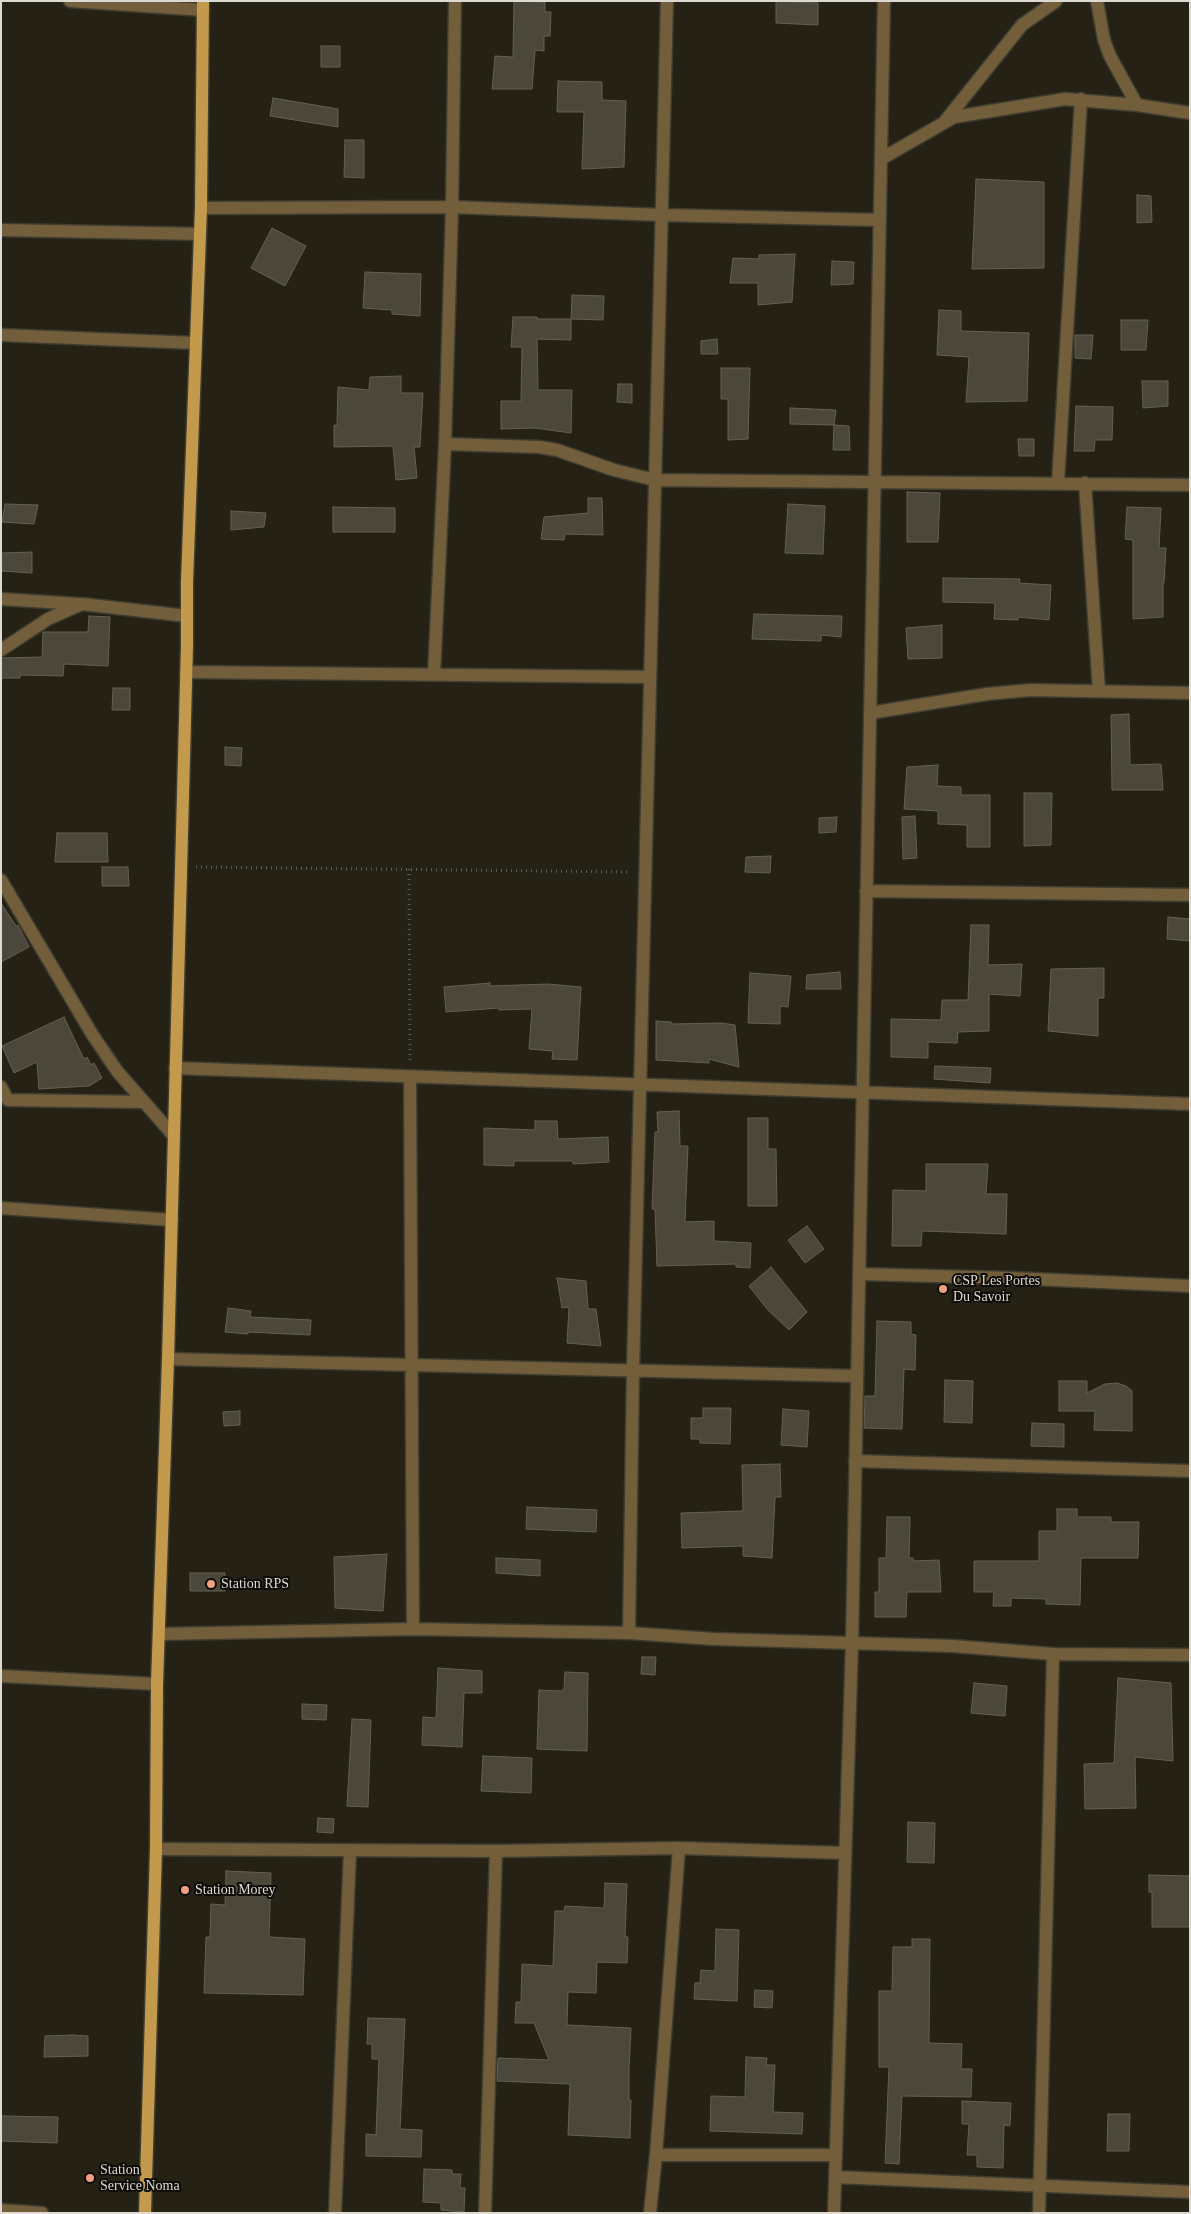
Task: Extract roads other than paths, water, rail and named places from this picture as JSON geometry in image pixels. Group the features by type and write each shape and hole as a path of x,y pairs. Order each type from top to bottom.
{"main road":[{"path":"145,2213 156,1849 157,1684 172,1220 187,616 201,208 203,5"}],"street":[{"path":"70,1 203,5"},
{"path":"434,675 445,444 452,207 455,1"},
{"path":"629,1633 633,1370 667,1"},
{"path":"834,2213 852,1642 884,1"},
{"path":"946,120 1022,26 1056,1"},
{"path":"1097,1 1104,40 1110,56 1137,105"},
{"path":"881,159 946,120 991,110 1065,99 1081,99 1190,113"},
{"path":"1058,482 1081,99"},
{"path":"201,208 452,207 663,215 880,220"},
{"path":"1,230 200,234"},
{"path":"1,335 196,342"},
{"path":"445,444 539,447 557,450 614,470 656,480 1058,482 1190,485"},
{"path":"1085,483 1100,691"},
{"path":"1,599 82,604 187,616"},
{"path":"1,650 48,619 82,604"},
{"path":"186,672 650,676"},
{"path":"870,713 1008,691 1190,693"},
{"path":"1,880 92,1034 117,1071 174,1136"},
{"path":"866,890 1190,895"},
{"path":"175,1068 1190,1104"},
{"path":"410,1076 413,1629"},
{"path":"1,1087 8,1100 144,1102"},
{"path":"1,1208 172,1220"},
{"path":"859,1274 1011,1278 1190,1286"},
{"path":"168,1359 857,1376"},
{"path":"855,1461 1190,1470"},
{"path":"160,1634 413,1629 629,1633 714,1639 953,1646 1053,1654 1190,1655"},
{"path":"1040,2213 1053,1654"},
{"path":"1,1676 157,1684"},
{"path":"156,1849 496,1851 679,1848 845,1853"},
{"path":"650,2213 679,1848"},
{"path":"335,2213 350,1850"},
{"path":"485,2213 496,1851"},
{"path":"656,2155 836,2154"},
{"path":"836,2177 1190,2192"},
{"path":"1,2210 42,2213"}],"place":[{"name":"CSP Les Portes Du Savoir","path":"943,1289"},
{"name":"Station RPS","path":"211,1584"},
{"name":"Station Morey","path":"185,1890"},
{"name":"Station Service Noma","path":"90,2178"}]}
